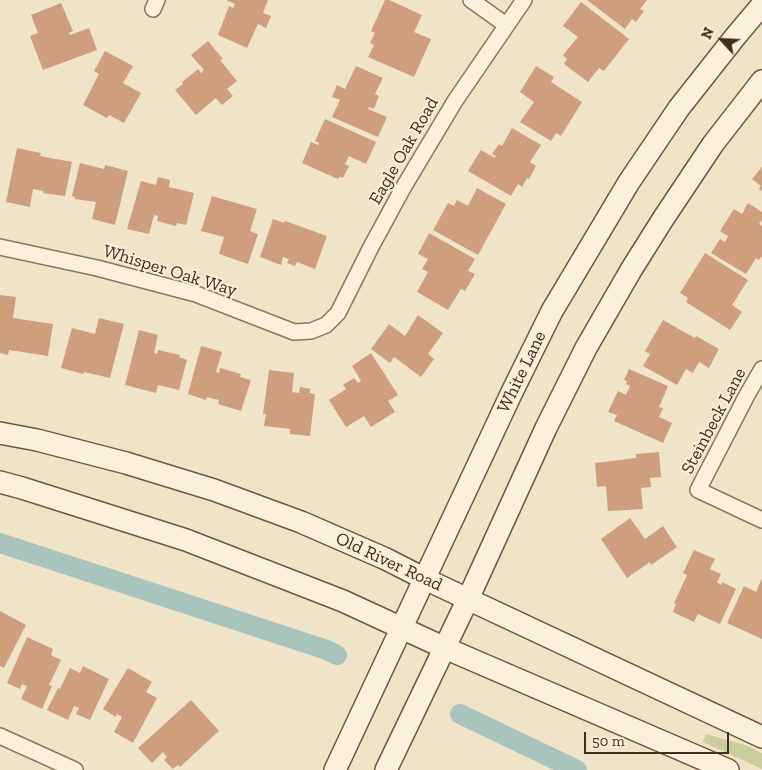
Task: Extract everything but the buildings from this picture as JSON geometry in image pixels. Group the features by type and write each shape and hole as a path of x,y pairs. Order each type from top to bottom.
{"main road":[{"name":"White Lane","path":"335,770 552,311 629,182 680,108 762,5"},
{"path":"386,770 468,599 546,428 586,348 663,218 714,144 762,81"},
{"name":"Old River Road","path":"0,433 37,440 126,463 214,490 301,522 386,558 425,579 762,737"},
{"path":"0,482 31,490 186,540 343,600 445,648 728,770"}],"street":[{"path":"472,0 506,25"},
{"name":"Eagle Oak Road","path":"326,325 338,312 403,188 455,101 524,0"},
{"name":"Whisper Oak Way","path":"0,247 97,268 196,294 294,332 311,331 326,325"},
{"name":"Steinbeck Lane","path":"762,369 698,490 762,520"},
{"path":"0,736 75,770"}],"green space":[{"path":"706,734 748,746 762,753 762,769 703,742"}],"waterway":[{"path":"0,543 327,650 337,655"},
{"path":"460,714 577,770"}]}
